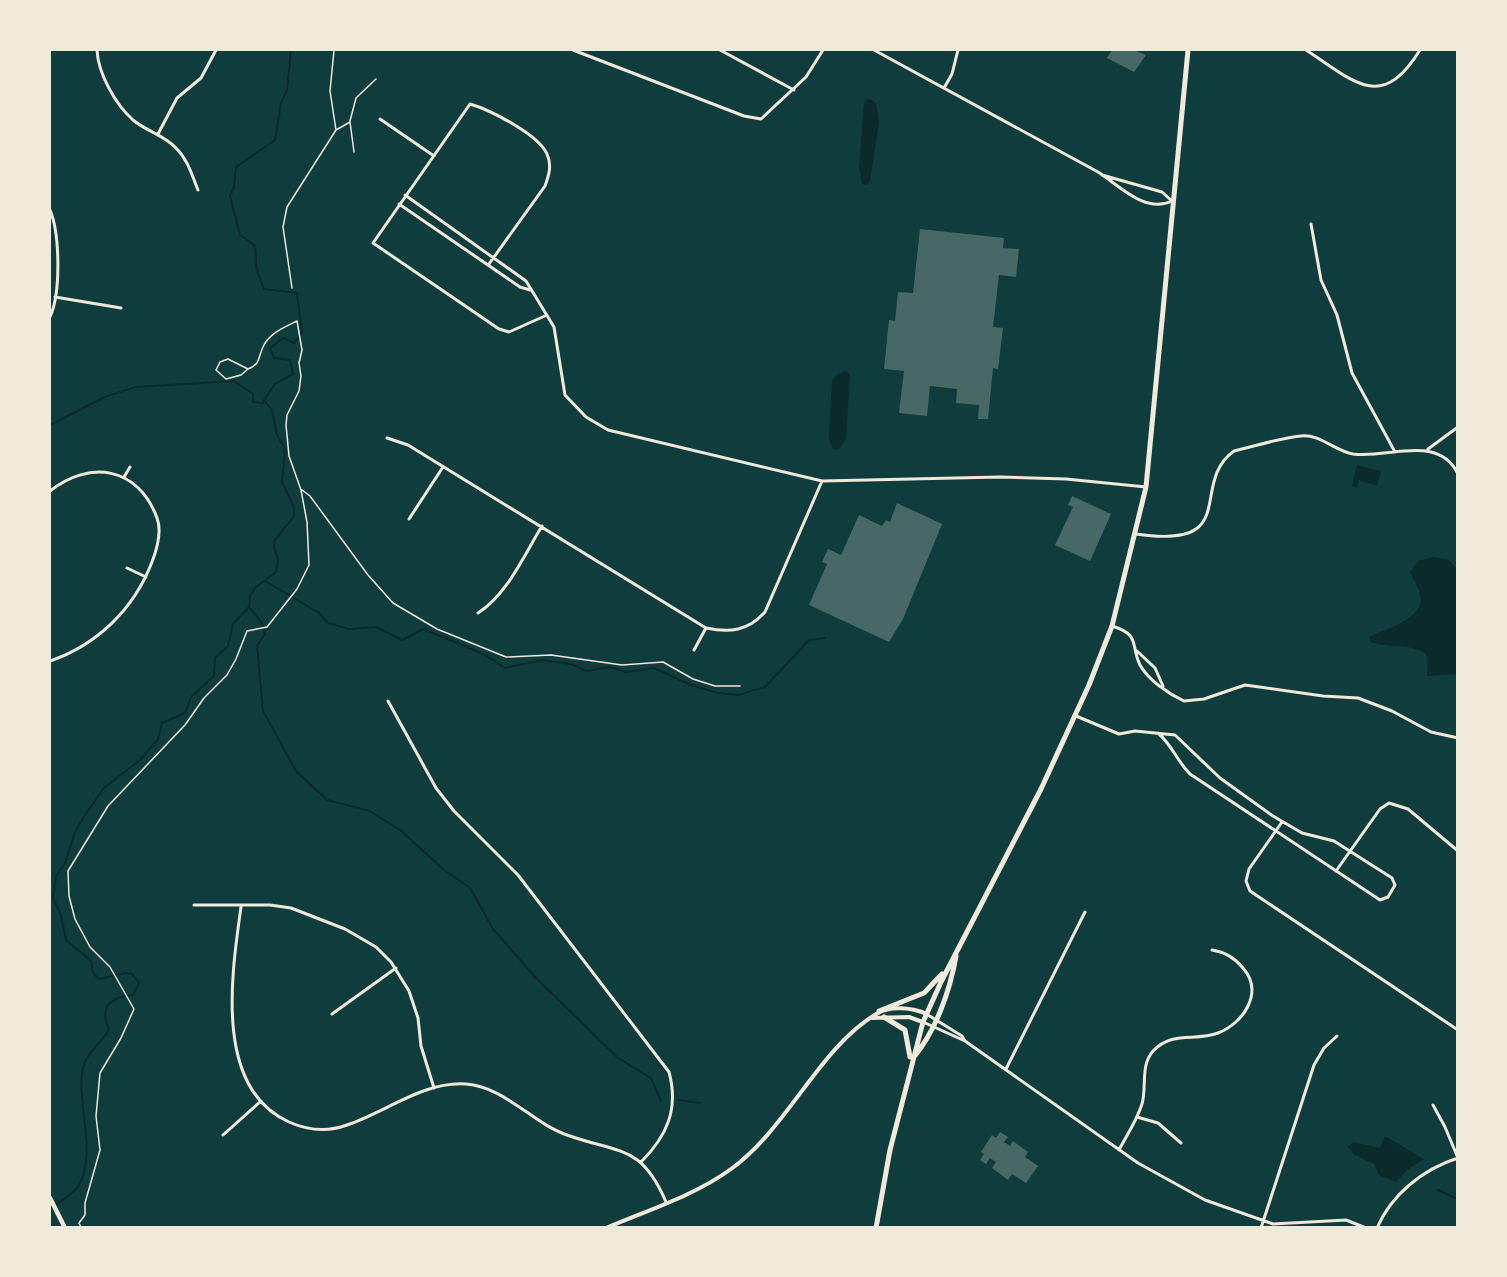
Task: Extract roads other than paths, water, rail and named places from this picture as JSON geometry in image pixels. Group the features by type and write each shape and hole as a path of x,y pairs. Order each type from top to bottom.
{"main road":[{"path":"876,1227 910,1066 923,1022 1075,716 1112,626 1146,487 1188,50"},
{"path":"913,1059 936,1020 952,978 956,954"},
{"path":"879,1011 924,993 952,961"},
{"path":"884,1017 905,1030 910,1048 910,1066"},
{"path":"50,1198 65,1227"}],"street":[{"path":"97,50 102,73 126,112 133,120 158,134 182,154 198,190"},
{"path":"158,134 172,105 201,78 216,50"},
{"path":"573,50 753,118 761,119 769,115 795,90 817,63 823,50"},
{"path":"720,50 795,90"},
{"path":"874,50 1102,175 1162,192 1172,201 1160,207 1151,205 1111,184 1102,175"},
{"path":"944,88 952,74 958,50"},
{"path":"1306,50 1358,84 1375,86 1392,83 1403,75 1420,50"},
{"path":"489,264 545,186 550,172 548,156 542,146 491,111 470,104 373,243 499,329 509,332 547,315"},
{"path":"380,119 434,156"},
{"path":"405,195 526,280 554,327 566,395 586,417 608,430 822,481 1000,477 1066,479 1146,487"},
{"path":"399,204 520,287 531,290"},
{"path":"50,210 57,241 55,297 50,317"},
{"path":"1311,224 1321,280 1337,315 1352,373 1395,452"},
{"path":"55,297 121,308"},
{"path":"1135,534 1163,537 1190,533 1199,527 1207,517 1221,464 1234,451 1303,436 1319,439 1352,453 1374,456 1428,449 1458,427"},
{"path":"387,438 408,445 706,628 735,631 749,626 765,612 822,481"},
{"path":"1428,449 1450,462 1458,474"},
{"path":"124,477 130,467"},
{"path":"410,519 443,467"},
{"path":"50,491 62,481 80,473 101,472 124,477 136,486 157,518 158,543 146,577 130,604 104,631 74,651 50,661"},
{"path":"478,613 488,606 502,590 542,526"},
{"path":"127,568 146,577"},
{"path":"1112,626 1125,630 1131,636 1144,672 1174,697 1190,702 1245,685 1358,698 1392,711 1431,732 1458,738"},
{"path":"694,650 706,628"},
{"path":"1137,651 1155,668 1164,687"},
{"path":"388,701 436,788 454,811 531,891 669,1072 673,1095 671,1118 666,1133 641,1162"},
{"path":"1075,716 1119,734 1158,733 1182,739 1220,778 1282,822 1302,833 1334,841 1392,878 1395,885 1388,897 1380,900 1190,774 1179,762 1170,744 1158,733"},
{"path":"1336,871 1380,809 1389,803 1408,809 1458,851"},
{"path":"1282,822 1246,876 1250,891 1458,1030"},
{"path":"194,905 270,905 319,917 370,943 396,968 414,1004 421,1046 434,1088"},
{"path":"241,906 233,970 233,1021 246,1077 261,1101 274,1114 293,1124 328,1129 348,1125 434,1088 453,1084 481,1087 499,1095 553,1129 616,1148 641,1162 655,1178 666,1202"},
{"path":"1006,1069 1085,912"},
{"path":"1119,1150 1137,1117 1143,1099 1145,1067 1154,1051 1173,1038 1217,1034 1240,1018 1250,1006 1252,988 1248,974 1231,957 1212,950"},
{"path":"332,1014 396,968"},
{"path":"606,1227 718,1178 755,1150 844,1040 879,1011 904,1008 927,1014 962,1036 965,1041"},
{"path":"871,1018 909,1017 965,1041 1119,1150 1175,1186 1217,1206 1263,1222 1282,1225 1346,1220 1366,1227"},
{"path":"1261,1227 1314,1065 1324,1048 1337,1036"},
{"path":"223,1135 261,1101"},
{"path":"1377,1227 1384,1212 1395,1198 1422,1176 1458,1158 1433,1106"},
{"path":"1137,1117 1158,1123 1181,1143"}],"water":[{"path":"868,98 876,103 879,122 870,181 867,185 862,184 859,167 864,103"},
{"path":"846,371 850,375 846,439 838,450 833,449 829,439 832,380 837,374"},
{"path":"1357,465 1381,471 1377,486 1359,480 1357,488 1352,486"},
{"path":"1434,557 1449,560 1458,570 1457,674 1427,676 1428,658 1425,653 1412,648 1371,642 1369,637 1403,622 1417,610 1420,594 1410,572 1418,561"},
{"path":"1385,1136 1424,1159 1407,1170 1396,1182 1379,1175 1374,1164 1355,1155 1348,1147 1354,1142 1380,1148"}],"waterway":[{"path":"264,400 275,384 293,374 290,360 274,358 270,348 283,338 294,343 302,333 297,293 264,289 257,268 255,247 240,235 230,196 234,187 236,167 275,140 281,103 287,90 291,50"},
{"path":"50,425 107,396 136,387 234,381 253,394 253,402 263,403 264,400"},
{"path":"50,1209 75,1190 84,1174 87,1145 82,1097 83,1067 91,1052 109,1029 105,1015 109,1004 118,998 133,995 139,983 132,974 125,973 99,979 93,973 91,961 66,940 61,915 53,898 56,876 65,863 75,832 104,788 140,760 158,739 162,723 185,713 191,697 214,676 215,658 228,646 233,624 249,607 250,596 256,587 276,572 278,559 274,547 275,540 294,516 294,507 282,482 285,449 277,435 272,410 264,400"},
{"path":"265,581 319,613 328,623 349,629 376,627 402,640 423,629 476,651 505,668 542,660 571,664 587,671 610,667 626,672 654,668 691,685 718,693 738,695 765,687 809,640 825,638"},
{"path":"249,607 262,623 265,634 257,646 263,711 296,771 327,800 370,811 400,830 443,869 470,888 493,929 536,978 618,1058 651,1078 661,1101"},
{"path":"679,1100 700,1103"},
{"path":"1438,1190 1458,1199"}]}
